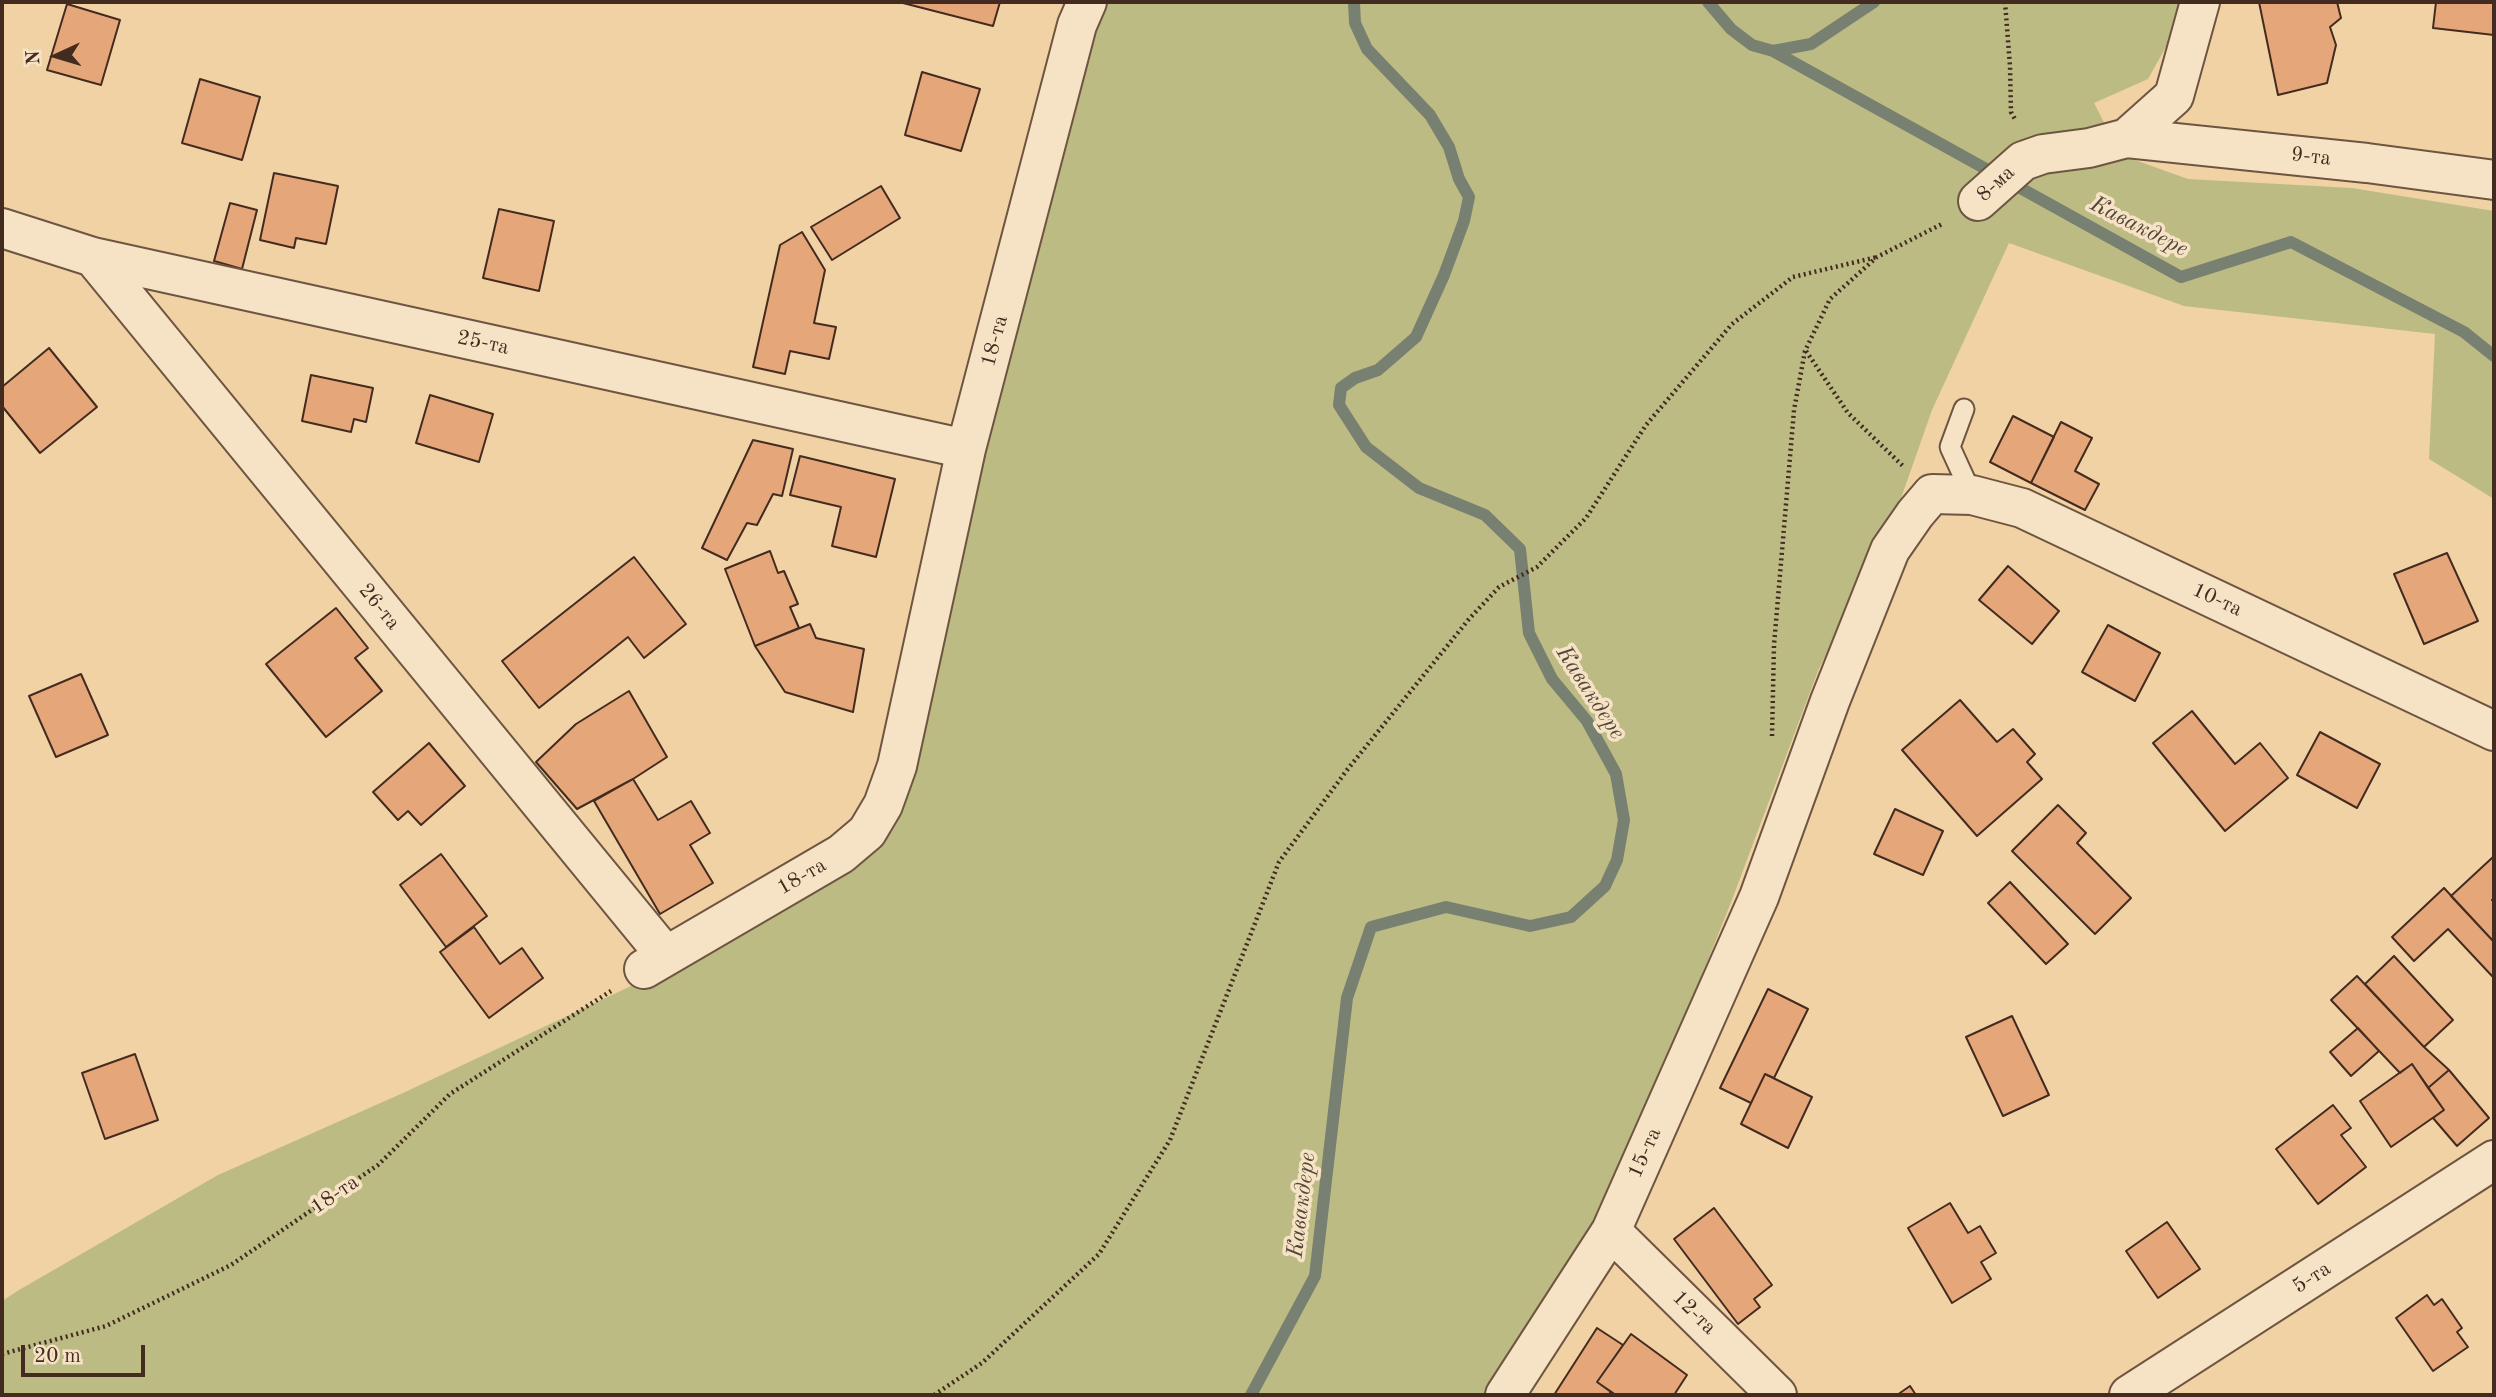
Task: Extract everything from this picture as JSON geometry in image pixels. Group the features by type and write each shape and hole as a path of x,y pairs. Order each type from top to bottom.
{"street":[{"name":"18-та","path":"655,963 841,854 867,832 883,806 897,766 967,449 1077,25 1087,2"},
{"path":"2033,158 2127,138 2174,96 2200,2"},
{"name":"9-та","path":"2127,138 2367,163 2494,180"},
{"name":"8-ма","path":"1978,201 2033,158"},
{"name":"25-та","path":"2,228 93,257 967,449"},
{"name":"26-та","path":"93,257 655,963"},
{"name":"10-та","path":"1923,504 1972,495 2022,508 2494,731"},
{"name":"15-та","path":"1505,1395 1611,1231 1759,897 1830,701 1890,550 1923,504"},
{"name":"5-та","path":"2129,1395 2494,1160"},
{"name":"12-та","path":"1611,1231 1777,1395"}],"lane":[{"path":"1964,409 1950,447 1972,495"}],"path":[{"path":"2004,2 2011,112 2033,158"},
{"name":"8-ма","path":"1772,738 1774,645 1794,410 1805,351 1830,299 1877,257 1962,214 1978,201"},
{"path":"934,1395 982,1363 1099,1254 1170,1140 1279,862 1347,770 1469,619 1499,587 1536,567 1586,518 1646,425 1732,324 1793,276 1877,257"},
{"path":"1805,351 1848,413 1923,504"},
{"name":"18-та","path":"2,1354 106,1326 231,1265 378,1165 450,1094 655,963"}],"shaded area":[{"path":"1104,2 2185,2 2176,29 2148,79 2094,103 2121,155 2188,179 2352,188 2494,211 2494,499 2429,459 2435,334 2184,306 2009,243 1932,410 1899,504 1818,671 1730,905 1604,1218 1493,1395 2,1395 2,1301 19,1290 218,1175 403,1093 646,979 874,841 1072,96"}],"building":[{"path":"899,2 1000,2 993,26"},
{"path":"2259,2 2337,2 2341,18 2330,27 2336,45 2327,83 2278,95"},
{"path":"2436,2 2494,2 2494,35 2433,28"},
{"path":"67,4 120,20 101,85 47,70"},
{"path":"922,72 980,89 961,151 905,135"},
{"path":"200,79 260,97 242,160 182,143"},
{"path":"274,173 338,186 326,244 296,238 294,248 260,240"},
{"path":"881,186 900,218 832,260 811,227"},
{"path":"230,203 257,210 242,269 214,261"},
{"path":"499,209 554,221 539,291 483,278"},
{"path":"802,232 825,270 814,323 836,327 829,359 790,351 785,374 753,367 780,245"},
{"path":"49,348 97,407 40,453 2,406 2,387"},
{"path":"311,375 373,388 366,422 354,419 351,432 302,421"},
{"path":"430,395 493,414 479,462 416,443"},
{"path":"2013,416 2054,437 2031,483 1990,462"},
{"path":"2061,422 2092,438 2075,471 2099,484 2085,510 2031,483"},
{"path":"753,440 793,449 782,496 773,494 757,525 747,523 727,560 702,548"},
{"path":"800,456 895,479 876,557 832,546 841,507 790,495"},
{"path":"770,551 778,573 784,571 798,604 790,607 799,628 755,646 725,569"},
{"path":"2447,553 2478,621 2424,644 2394,574"},
{"path":"634,557 686,624 644,658 628,637 539,708 502,661"},
{"path":"2008,566 2059,611 2032,644 1979,600"},
{"path":"336,608 368,648 355,658 382,691 326,737 266,664"},
{"path":"810,624 816,638 864,649 853,712 785,692 755,646"},
{"path":"2108,625 2160,653 2135,701 2082,672"},
{"path":"81,674 108,735 56,757 29,696"},
{"path":"629,691 667,757 577,809 536,762 576,724"},
{"path":"1960,700 1997,742 2013,729 2035,754 2027,762 2042,779 1977,836 1902,750"},
{"path":"2192,711 2235,764 2260,743 2288,778 2225,831 2153,743"},
{"path":"2320,732 2380,764 2357,808 2297,775"},
{"path":"429,743 465,786 421,825 408,811 398,820 373,792"},
{"path":"633,779 658,820 691,801 710,833 690,845 713,883 660,914 594,801"},
{"path":"2058,805 2086,833 2077,843 2131,898 2095,934 2012,851"},
{"path":"1895,809 1943,831 1923,875 1874,854"},
{"path":"441,854 487,916 446,947 400,885"},
{"path":"2493,857 2492,900 2494,942 2451,896"},
{"path":"2010,882 2068,944 2046,964 1988,903"},
{"path":"2444,888 2494,942 2492,976 2448,929 2414,961 2392,937"},
{"path":"474,927 500,964 522,948 543,978 489,1018 440,952"},
{"path":"2394,956 2453,1020 2424,1047 2365,984"},
{"path":"2357,976 2449,1070 2428,1088 2412,1064 2400,1073 2331,1000"},
{"path":"1768,989 1808,1009 1774,1078 1765,1074 1751,1103 1720,1088"},
{"path":"2012,1016 2049,1095 2003,1116 1966,1037"},
{"path":"2358,1028 2379,1051 2351,1076 2330,1052"},
{"path":"135,1054 158,1120 105,1139 82,1073"},
{"path":"2412,1064 2444,1110 2391,1147 2360,1101"},
{"path":"2449,1070 2489,1118 2457,1146 2433,1118 2444,1110 2428,1088"},
{"path":"1765,1074 1812,1097 1788,1148 1741,1124"},
{"path":"2333,1105 2351,1128 2341,1135 2366,1167 2318,1204 2276,1149"},
{"path":"1950,1203 1968,1233 1980,1226 1996,1253 1981,1262 1991,1279 1952,1303 1908,1228"},
{"path":"1714,1208 1772,1285 1754,1299 1760,1307 1738,1324 1674,1239"},
{"path":"2167,1222 2200,1269 2158,1298 2126,1251"},
{"path":"2427,1295 2434,1305 2442,1299 2462,1328 2457,1332 2468,1347 2433,1371 2396,1318"},
{"path":"1597,1328 1623,1345 1597,1382 1611,1392 1608,1395 1554,1395"},
{"path":"1631,1334 1687,1375 1674,1395 1616,1395 1597,1382"},
{"path":"1910,1386 1916,1395 1897,1395"}],"waterway":[{"name":"Кавакдере","path":"1251,1395 1315,1276 1347,998 1371,927 1446,907 1530,926 1571,917 1605,886 1617,860 1624,820 1616,774 1587,721 1552,679 1529,633 1520,549 1485,515 1419,488 1366,447 1339,405 1341,388 1355,378 1378,370 1416,337 1444,275 1464,221 1469,197 1459,179 1449,147 1430,115 1367,49 1355,23 1354,2"},
{"name":"Кавакдере","path":"1708,2 1731,29 1752,45 1773,51 1811,44 1874,2"},
{"name":"Кавакдере","path":"1773,51 2181,277 2291,242 2464,332 2494,356"}]}
